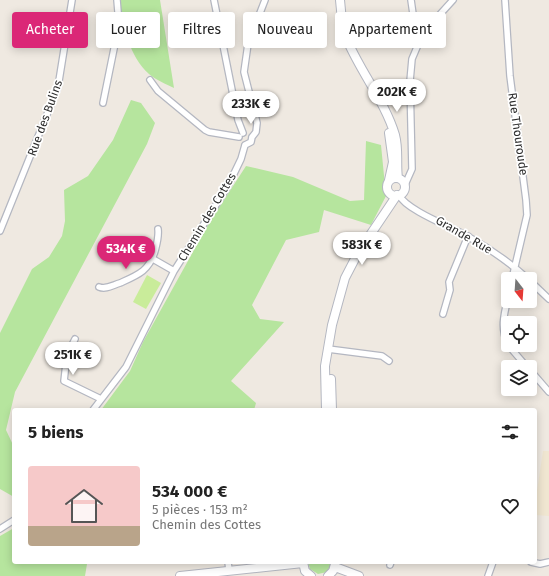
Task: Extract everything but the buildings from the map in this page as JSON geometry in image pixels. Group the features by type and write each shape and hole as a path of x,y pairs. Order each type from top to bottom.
{"street":[{"name":"Rue des Bulins","path":"0,231 58,87 72,0"},
{"path":"103,102 119,24 117,0"},
{"path":"214,0 241,135 240,142 244,146 250,144 252,137 256,132 257,123 244,72 248,44 265,0"},
{"path":"326,408 325,366 335,313 345,278 352,264 395,195 402,192 404,181 395,136 387,115 346,35 340,0"},
{"path":"412,0 413,12"},
{"path":"442,12 453,0"},
{"name":"Rue Thouroude","path":"505,0 510,76 527,215 514,272"},
{"path":"389,180 404,181 412,174 410,66 416,48"},
{"path":"358,60 388,130 393,162 387,186 395,195"},
{"path":"150,80 158,91 205,130 209,132 241,135 247,132 252,137"},
{"name":"Chemin des Cottes","path":"95,408 126,367 174,271 228,186 241,159 244,146"},
{"name":"Grande Rue","path":"395,195 410,206 468,236 520,272"},
{"path":"99,286 106,288 140,274 149,266 153,259 159,238 158,229"},
{"path":"443,314 450,290 449,282 468,236"},
{"path":"153,259 174,271"},
{"path":"537,288 549,299"},
{"path":"75,339 67,355 64,381 101,399"},
{"path":"514,352 521,360"},
{"path":"328,353 382,356 389,361"},
{"path":"328,353 332,408"},
{"path":"537,378 549,392"},
{"path":"0,529 12,521"},
{"path":"537,563 549,562"},
{"path":"180,576 228,566 278,564"},
{"path":"303,564 305,571 311,576"},
{"path":"488,576 492,564"},
{"path":"328,576 335,565 359,576"}],"shaded area":[{"path":"543,451 549,451 549,516 537,515 537,491"}],"green space":[{"path":"119,0 160,0 174,88 149,74 142,67 131,48 160,48 160,12 121,12"},
{"path":"131,100 141,103 155,123 147,144 15,392 6,430 12,443 12,496 0,489 0,333 32,269 49,257 62,236 65,221 64,190 88,176 113,140"},
{"path":"366,141 381,145 386,196 371,225 324,210 319,232 286,240 252,305 260,319 284,322 231,381 256,403 255,408 102,408 130,371 143,342 209,223 246,166 293,177 350,201 364,200"},
{"path":"147,275 161,283 146,309 133,302"},
{"path":"12,529 12,564 87,564 85,576 0,576 0,536"},
{"path":"309,564 331,564 327,572 318,574 310,569"}]}
